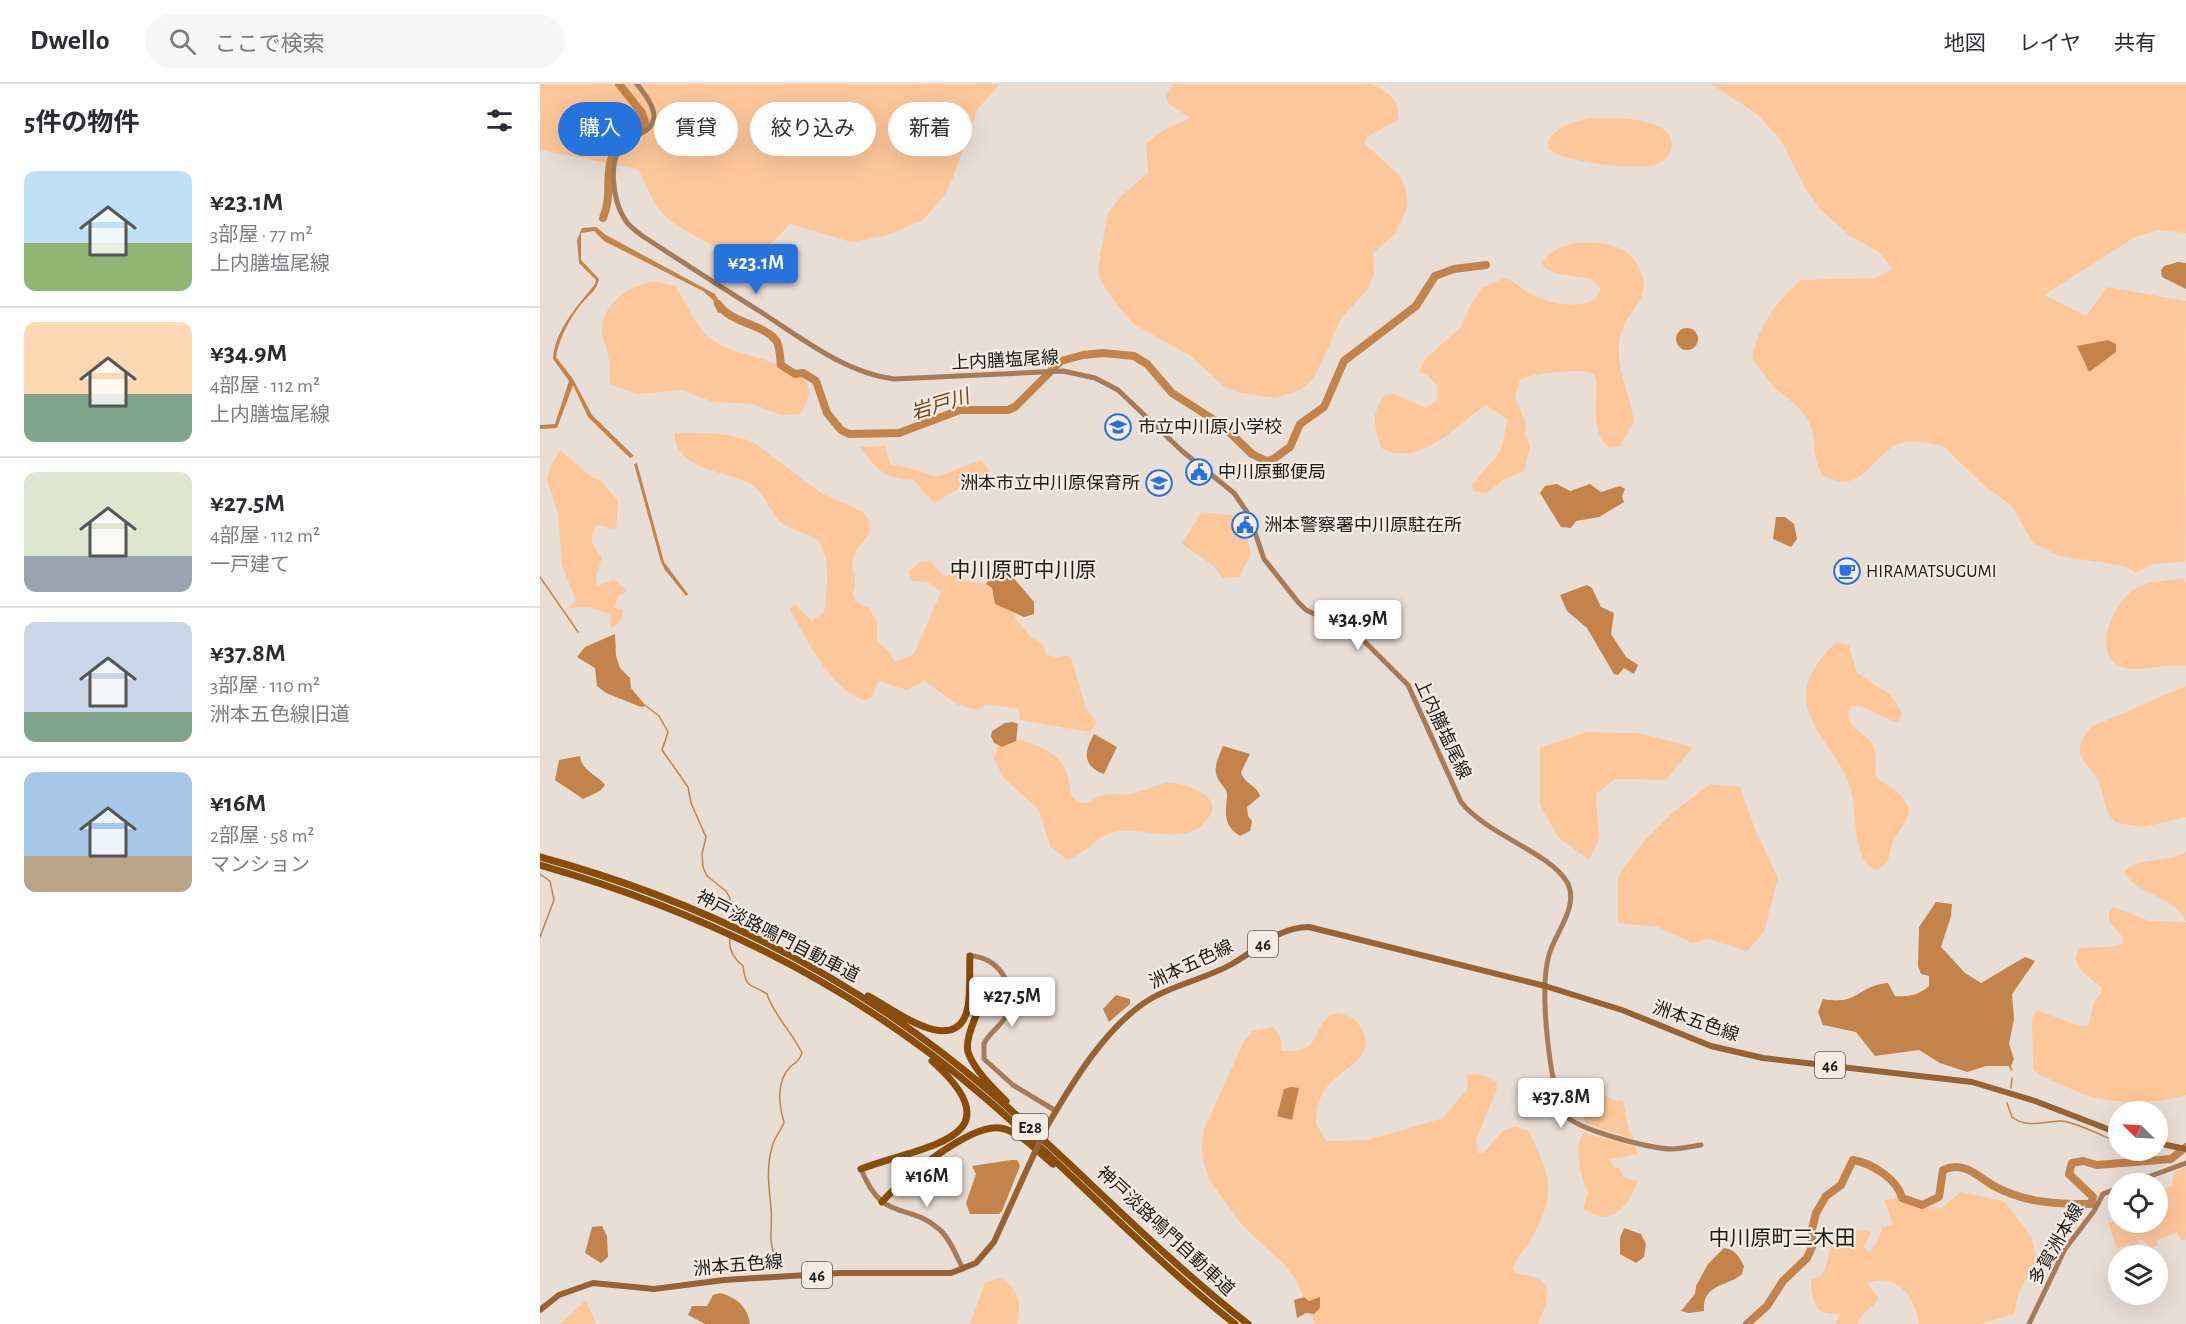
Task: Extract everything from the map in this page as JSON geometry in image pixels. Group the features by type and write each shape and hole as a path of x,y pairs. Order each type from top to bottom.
{"highway":[{"name":"神戸淡路鳴門自動車道","path":"540,857 692,916 823,973 894,1018 959,1066 1092,1183 1186,1272 1248,1324"},
{"name":"神戸淡路鳴門自動車道","path":"540,865 569,869 691,907 791,959 919,1046 981,1095 1235,1324"},
{"path":"823,973 923,1028 944,1031 957,1024 967,1011 970,956"},
{"path":"1006,983 997,984 991,989 972,1026 967,1046 971,1059 1003,1098 1069,1157 1092,1183"},
{"path":"853,1000 941,1068 960,1090 967,1108 964,1125 954,1136 861,1169"},
{"path":"882,1202 898,1186 950,1148 979,1131 993,1127 1016,1134 1108,1210"}],"main road":[{"name":"上内膳塩尾線","path":"637,84 650,103 654,115 652,123 620,150 614,172 619,209 630,226 644,237 791,332 850,367 868,374 901,379 1056,371 1083,375 1118,390 1182,451 1229,488 1249,515 1264,559 1287,590 1306,610 1357,634 1408,685 1461,802 1473,817 1530,852 1564,879 1570,890 1570,906 1551,948 1545,986 1549,1048 1560,1105 1567,1119 1580,1127 1664,1148 1701,1145"},
{"name":"洲本五色線","path":"540,1310 559,1295 593,1282 654,1289 724,1280 840,1274 938,1275 963,1269 976,1263 993,1242 1056,1111 1104,1041 1130,1012 1155,996 1225,968 1275,936 1296,927 1328,930 1545,986 1622,1010 1711,1046 1772,1059 1962,1080 2035,1101 2108,1129"},
{"path":"970,956 984,957 994,962 1002,971 1009,1002 1007,1013 985,1040 984,1059 1013,1085 1056,1111"},
{"path":"2168,1146 2186,1149"},
{"path":"2159,1173 2186,1163"},
{"path":"861,1169 869,1187 882,1202 929,1222 939,1229 949,1242 963,1269"},
{"name":"多賀洲本線","path":"2029,1324 2066,1249 2094,1211 2103,1194 2108,1192"}],"shaded area":[{"path":"540,84 1000,84 978,109 972,125 972,102 888,102 888,156 961,156 944,196 923,220 888,235 851,242 790,224 762,251 752,257 734,255 722,250 666,217 654,201 638,169 571,156 642,156 642,102 558,102 558,153 540,150"},
{"path":"1173,84 1371,84 1392,97 1398,107 1397,120 1367,137 1364,143 1399,175 1405,187 1408,206 1396,233 1373,253 1374,275 1367,290 1341,319 1315,376 1300,390 1275,398 1236,392 1223,386 1192,357 1134,324 1117,305 1099,278 1098,267 1108,213 1122,195 1148,173 1146,144 1162,131 1190,118 1168,103 1166,96"},
{"path":"1711,84 2186,84 2186,233 2158,230 2135,237 2044,295 2086,316 2107,287 2186,301 2185,562 2153,564 2135,573 2125,566 2059,556 2033,543 2011,505 1987,488 1943,446 1917,442 1901,443 1883,454 1858,477 1848,481 1836,481 1822,475 1810,424 1799,409 1775,388 1757,366 1752,358 1755,347 1770,315 1784,296 1801,280 1876,278 1892,269 1880,253 1849,235 1820,209 1805,188 1781,140 1757,114"},
{"path":"1591,118 1639,120 1651,123 1662,128 1669,135 1672,144 1670,152 1660,163 1638,167 1586,162 1557,154 1549,149 1548,141 1557,131 1572,123"},
{"path":"596,227 606,235 715,294 724,311 718,313 713,300 703,291 604,241 594,231 581,233 581,260 599,279 595,289 570,321 556,357 573,379 592,415 634,456 630,458 588,417 573,385 557,428 540,429 540,425 555,424 569,381 553,359 558,338 568,318 595,284 596,280 579,263 577,240 582,228"},
{"path":"1577,243 1599,243 1614,246 1628,253 1641,272 1644,283 1643,293 1627,321 1619,345 1620,365 1634,422 1620,446 1609,448 1599,433 1596,424 1597,388 1594,374 1569,371 1535,375 1520,380 1515,396 1526,424 1525,435 1530,445 1525,471 1507,478 1486,493 1473,491 1472,485 1500,452 1508,420 1486,405 1450,433 1423,449 1410,453 1395,453 1381,448 1375,426 1375,415 1385,395 1394,394 1426,408 1437,400 1438,386 1427,375 1419,372 1425,359 1461,327 1470,306 1482,288 1504,278 1544,300 1571,305 1595,299 1601,290 1596,283 1581,277 1555,273 1542,264 1556,249"},
{"path":"2178,262 2186,263 2186,289 2162,277 2161,270 2164,266"},
{"path":"653,281 675,286 696,321 711,339 725,347 781,365 797,373 807,383 809,396 800,414 781,415 753,404 713,402 681,390 637,394 610,384 608,356 602,333 607,311 627,291"},
{"path":"1687,328 1695,331 1698,339 1695,347 1687,350 1679,347 1676,339 1679,331"},
{"path":"2108,340 2116,344 2116,352 2089,372 2077,346"},
{"path":"675,433 725,435 753,442 821,493 863,512 869,520 870,533 853,558 855,584 852,594 858,603 868,607 877,622 877,641 891,654 895,662 914,654 941,592 928,582 912,581 909,571 920,562 930,561 945,577 957,571 967,581 986,584 992,588 999,604 1015,611 1015,618 1032,638 1043,644 1046,654 1057,658 1064,655 1071,657 1086,709 1097,722 1090,732 1020,720 1019,709 985,704 978,710 958,705 924,681 907,690 878,681 872,697 865,701 852,695 821,663 790,610 794,603 812,621 824,612 827,572 824,551 819,543 813,537 790,528 778,520 760,493 751,484 692,462 683,455 677,445"},
{"path":"885,446 890,464 936,477 981,460 990,471 934,503 913,480 882,472 860,447"},
{"path":"560,450 590,476 601,481 618,501 616,528 597,526 592,534 594,546 602,557 596,578 597,586 614,580 627,590 619,596 614,607 623,610 621,619 611,628 610,614 588,607 568,608 576,601 562,565 558,514 547,480 550,468"},
{"path":"637,463 664,562 688,594 686,596 661,562 634,464"},
{"path":"1557,484 1570,491 1590,484 1601,492 1620,486 1625,489 1622,496 1624,502 1599,517 1576,521 1571,528 1561,527 1540,493 1545,486"},
{"path":"1201,512 1232,515 1246,534 1251,554 1239,577 1222,578 1215,567 1182,544"},
{"path":"1776,517 1785,517 1794,524 1797,539 1791,547 1773,539"},
{"path":"1000,562 1034,602 1034,614 1024,617 995,604 992,588 986,584"},
{"path":"2183,578 2186,584 2186,666 2129,669 2112,660 2107,651 2106,639 2109,626 2121,602 2143,585"},
{"path":"1587,585 1592,588 1601,607 1614,613 1611,634 1626,657 1638,665 1634,674 1624,668 1618,675 1614,674 1587,628 1567,611 1560,595"},
{"path":"615,634 616,656 620,668 630,678 631,688 646,706 641,707 606,693 597,686 595,668 577,657 585,647"},
{"path":"1838,642 1849,646 1857,673 1891,695 1902,713 1898,722 1863,707 1851,706 1848,713 1851,723 1874,748 1877,778 1900,794 1909,807 1906,821 1895,837 1888,861 1877,870 1869,866 1860,848 1852,795 1847,778 1810,717 1806,701 1807,684 1816,666 1828,650"},
{"path":"2186,686 2186,817 2144,827 2117,823 2108,813 2096,777 2081,756 2080,746 2083,739 2091,727"},
{"path":"1005,723 1018,724 1016,741 1002,747 994,743 991,736 992,731"},
{"path":"1586,732 1638,733 1693,747 1666,780 1615,779 1596,794 1599,840 1589,860 1558,837 1540,805 1540,748"},
{"path":"1094,734 1117,747 1104,774 1092,767 1087,758 1088,747"},
{"path":"1016,739 1039,746 1053,754 1064,766 1072,796 1080,802 1084,803 1104,795 1131,794 1164,783 1174,783 1205,794 1212,806 1211,813 1197,829 1187,833 1176,835 1129,830 1111,833 1067,860 1050,846 1039,810 1003,777 994,759 998,745"},
{"path":"1223,746 1250,754 1241,772 1260,796 1247,807 1248,816 1252,821 1250,831 1240,836 1230,827 1226,818 1227,793 1216,773 1216,764"},
{"path":"580,756 584,766 605,785 600,791 583,799 555,780 559,760"},
{"path":"1710,784 1740,787 1755,829 1778,878 1764,932 1747,951 1708,939 1692,943 1658,927 1618,923 1618,876 1643,842 1672,813"},
{"path":"2186,852 2186,922 2174,906 2138,886 2124,872 2135,864 2170,858"},
{"path":"1936,902 1952,904 1951,916 1941,947 1965,973 1981,983 2025,957 2035,961 2012,994 2014,1019 2009,1044 2014,1059 2011,1066 1986,1066 1967,1072 1940,1063 1919,1050 1875,1056 1856,1032 1823,1025 1818,1012 1823,999 1844,1000 1870,987 1888,983 1895,996 1914,995 1929,986 1929,976 1921,974 1918,966 1919,927"},
{"path":"2113,907 2150,921 2186,922 2186,1095 2152,1101 2104,1099 2073,1090 2040,1075 2033,1069 2032,1019 2037,1010 2076,1025 2087,1026 2094,1003 2102,988 2078,966 2077,955 2080,948 2110,947 2124,943 2122,936 2109,921 2109,913"},
{"path":"1116,995 1130,999 1130,1004 1109,1022 1103,1009"},
{"path":"1339,1013 1354,1018 1363,1031 1366,1042 1359,1059 1326,1088 1319,1101 1316,1124 1327,1141 1368,1140 1443,1118 1468,1088 1467,1074 1483,1075 1496,1082 1497,1089 1476,1140 1478,1153 1483,1153 1504,1130 1514,1126 1528,1130 1546,1173 1548,1197 1539,1224 1513,1269 1518,1274 1530,1276 1544,1283 1546,1303 1538,1324 1315,1324 1296,1280 1284,1264 1243,1226 1210,1181 1204,1164 1202,1148 1204,1129 1244,1041 1253,1031 1273,1027 1280,1035 1282,1051 1301,1050 1311,1043 1327,1018"},
{"path":"1299,1088 1292,1120 1277,1116 1284,1089"},
{"path":"1577,1092 1600,1093 1616,1101 1623,1100 1628,1127 1634,1139 1586,1124"},
{"path":"1583,1133 1636,1147 1638,1154 1611,1159 1614,1167 1620,1168 1623,1177 1638,1181 1625,1205 1614,1214 1601,1217 1583,1209 1588,1193 1578,1155"},
{"path":"1017,1160 1020,1166 1002,1211 999,1214 970,1214 966,1203 976,1174 972,1166"},
{"path":"2186,1167 2186,1240 2181,1240 2177,1232 2156,1241 2158,1245 2148,1245 2141,1239 2136,1245 2129,1243 2116,1245 2112,1233 2168,1233 2168,1188 2172,1185 2174,1172"},
{"path":"1961,1192 2004,1201 2031,1236 2037,1258 2018,1295 2014,1314 1980,1324 1919,1324 1909,1296 1903,1289 1896,1284 1878,1280 1867,1283 1879,1298 1857,1324 1835,1324 1841,1315 1818,1309 1812,1296 1812,1279 1821,1276 1829,1251 1839,1235 1851,1231 1869,1231 1871,1234 1863,1247 1869,1253 1879,1239 1882,1228 1893,1224 1884,1200 1894,1199 1898,1194 1901,1199 1917,1205 1941,1208"},
{"path":"602,1226 607,1236 608,1257 601,1263 585,1253 592,1227"},
{"path":"1624,1228 1641,1234 1646,1244 1644,1257 1636,1263 1620,1254 1620,1238"},
{"path":"1724,1248 1731,1250 1738,1257 1744,1266 1742,1274 1711,1290 1704,1302 1704,1311 1689,1313 1681,1311 1695,1294 1696,1286 1708,1264"},
{"path":"1000,1278 1011,1286 1018,1297 1017,1324 970,1324 985,1283"},
{"path":"720,1293 731,1297 744,1308 750,1324 705,1324 688,1315 692,1306 707,1306 713,1295"},
{"path":"1304,1297 1309,1301 1320,1297 1320,1308 1314,1314 1306,1313 1297,1318 1294,1300"},
{"path":"586,1300 596,1324 560,1324"}],"waterway":[{"name":"岩戸川","path":"603,218 608,201 609,172 614,152 645,122 642,113 619,84"},
{"name":"岩戸川","path":"718,304 731,316 772,336 778,344 781,365 795,374 803,373 816,381 827,413 841,430 849,434 899,433 960,410 1008,410 1015,407 1061,361 1103,353 1134,356 1147,364 1172,393 1222,425 1252,454 1266,461 1272,460 1290,447 1300,424 1324,407 1344,361 1416,306 1435,276 1454,269 1486,265"},
{"path":"540,577 578,632"},
{"path":"646,706 659,716 668,732 662,750 688,787 691,803 706,837 702,854 703,867 707,876 726,891 730,898 733,924"},
{"path":"540,874 550,881 554,900 540,937"},
{"path":"730,937 731,950 743,966 747,983 767,994 802,1053 782,1080 780,1101 784,1122 770,1155 768,1178 771,1240 776,1259"},
{"path":"2008,1064 2012,1070"},
{"path":"2011,1088 2012,1078"},
{"path":"2007,1103 2012,1117 2017,1120 2034,1123 2065,1121 2108,1138"},
{"path":"1747,1324 1767,1306 1783,1281 1807,1258 1812,1247 1812,1229 1816,1213 1826,1196 1841,1185 1853,1160 1883,1173 1900,1191 1902,1198 1922,1205 1939,1197 1943,1170 1951,1167 1964,1168 1994,1186 2017,1196 2053,1203 2091,1204 2093,1197 2069,1174 2072,1163 2083,1161 2097,1165 2171,1159 2186,1147"}],"place":[{"name":"市立中川原小学校","path":"1118,427"},
{"name":"中川原郵便局","path":"1199,472"},
{"name":"洲本市立中川原保育所","path":"1159,483"},
{"name":"洲本警察署中川原駐在所","path":"1245,525"},
{"name":"HIRAMATSUGUMI","path":"1847,571"}],"district":[{"name":"中川原町中川原","path":"1023,570"},
{"name":"中川原町三木田","path":"1782,1238"}]}
